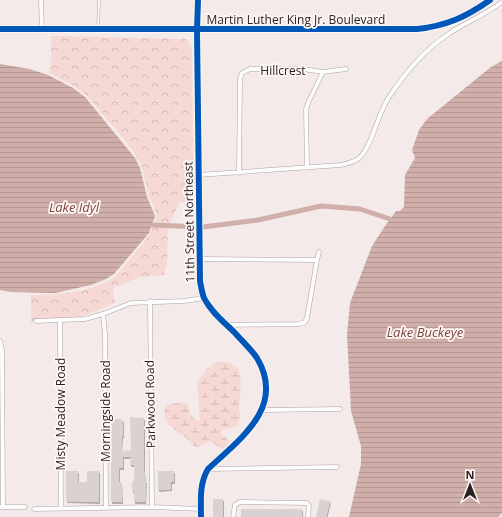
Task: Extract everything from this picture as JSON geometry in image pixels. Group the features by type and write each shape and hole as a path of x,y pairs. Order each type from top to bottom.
{"street":[{"path":"41,0 42,30"},
{"name":"11th Street Northeast","path":"198,0 198,175 200,280 204,298 215,313 254,354 262,368 266,387 266,395 262,410 255,423 208,469 204,476 202,482 201,517"},
{"name":"Martin Luther King Jr. Boulevard","path":"0,29 417,29 442,26 453,22 478,9 490,0"},
{"path":"198,175 341,165 358,159 368,146 379,115 387,100 421,55 448,34 502,2"},
{"name":"Hillcrest","path":"239,173 240,79 244,72 250,70 303,69 324,72 346,69"},
{"path":"307,168 306,109 324,72"},
{"path":"227,325 298,324 305,322 319,252"},
{"path":"199,259 317,260"},
{"path":"36,321 85,319 131,303 150,301 184,301 204,298"},
{"name":"Parkwood Road","path":"150,301 152,507"},
{"name":"Morningside Road","path":"103,314 105,334 106,508"},
{"name":"Misty Meadow Road","path":"60,320 61,508"},
{"path":"0,341 2,350 1,507 25,507"},
{"path":"262,410 340,409"},
{"path":"208,469 337,467"},
{"path":"233,517 235,505 240,502 307,503 310,506 308,517"},
{"path":"34,508 152,507 201,509"}],"lane":[{"path":"98,30 99,0"}],"green space":[{"path":"51,36 186,39 192,48 193,197 188,201 180,202 168,226 167,264 164,275 140,277 113,288 115,303 81,317 57,318 31,322 31,295 63,294 85,290 95,287 114,277 142,245 153,227 157,215 149,196 142,168 137,157 127,143 86,95 74,86 49,73 51,64"},
{"path":"217,362 231,363 235,366 240,374 241,384 239,406 240,418 236,427 223,429 220,433 229,441 229,446 222,449 210,441 198,447 192,445 186,438 172,428 166,421 165,417 166,405 183,402 188,404 190,413 194,419 200,421 197,382 209,367"}],"water":[{"name":"Lake Buckeye","path":"502,61 502,513 498,517 349,517 361,464 361,446 351,411 347,334 350,303 372,246 396,211 400,211 404,207 405,175 415,158 412,150 419,130 427,119 491,67"},
{"name":"Lake Idyl","path":"0,64 30,69 48,75 73,88 85,97 135,158 140,168 147,197 155,216 149,233 114,274 106,279 91,285 55,293 10,292 0,290"}],"building":[{"path":"130,417 144,418 144,471 146,481 145,502 134,502 132,481 134,481 134,465 130,465 131,457 123,457 123,468 119,468 119,482 121,482 122,502 111,502 111,419 123,420 121,451 131,450"},
{"path":"66,471 78,471 78,482 87,482 87,471 99,471 99,502 66,501"},
{"path":"158,471 174,471 174,482 171,482 171,489 158,490"},
{"path":"213,499 223,499 223,517 213,517"},
{"path":"320,499 330,501 326,517 316,517"},
{"path":"241,509 302,509 302,517 241,517"}],"waterway":[{"path":"152,225 203,227 258,220 321,206 360,209 390,219"}],"cycle path":[{"path":"198,0 197,30 200,281 204,298 210,308 257,358 265,376 266,392 263,407 255,421 245,434 208,469 202,487 201,517"},
{"path":"0,29 417,29 437,26 455,20 490,0"}]}
